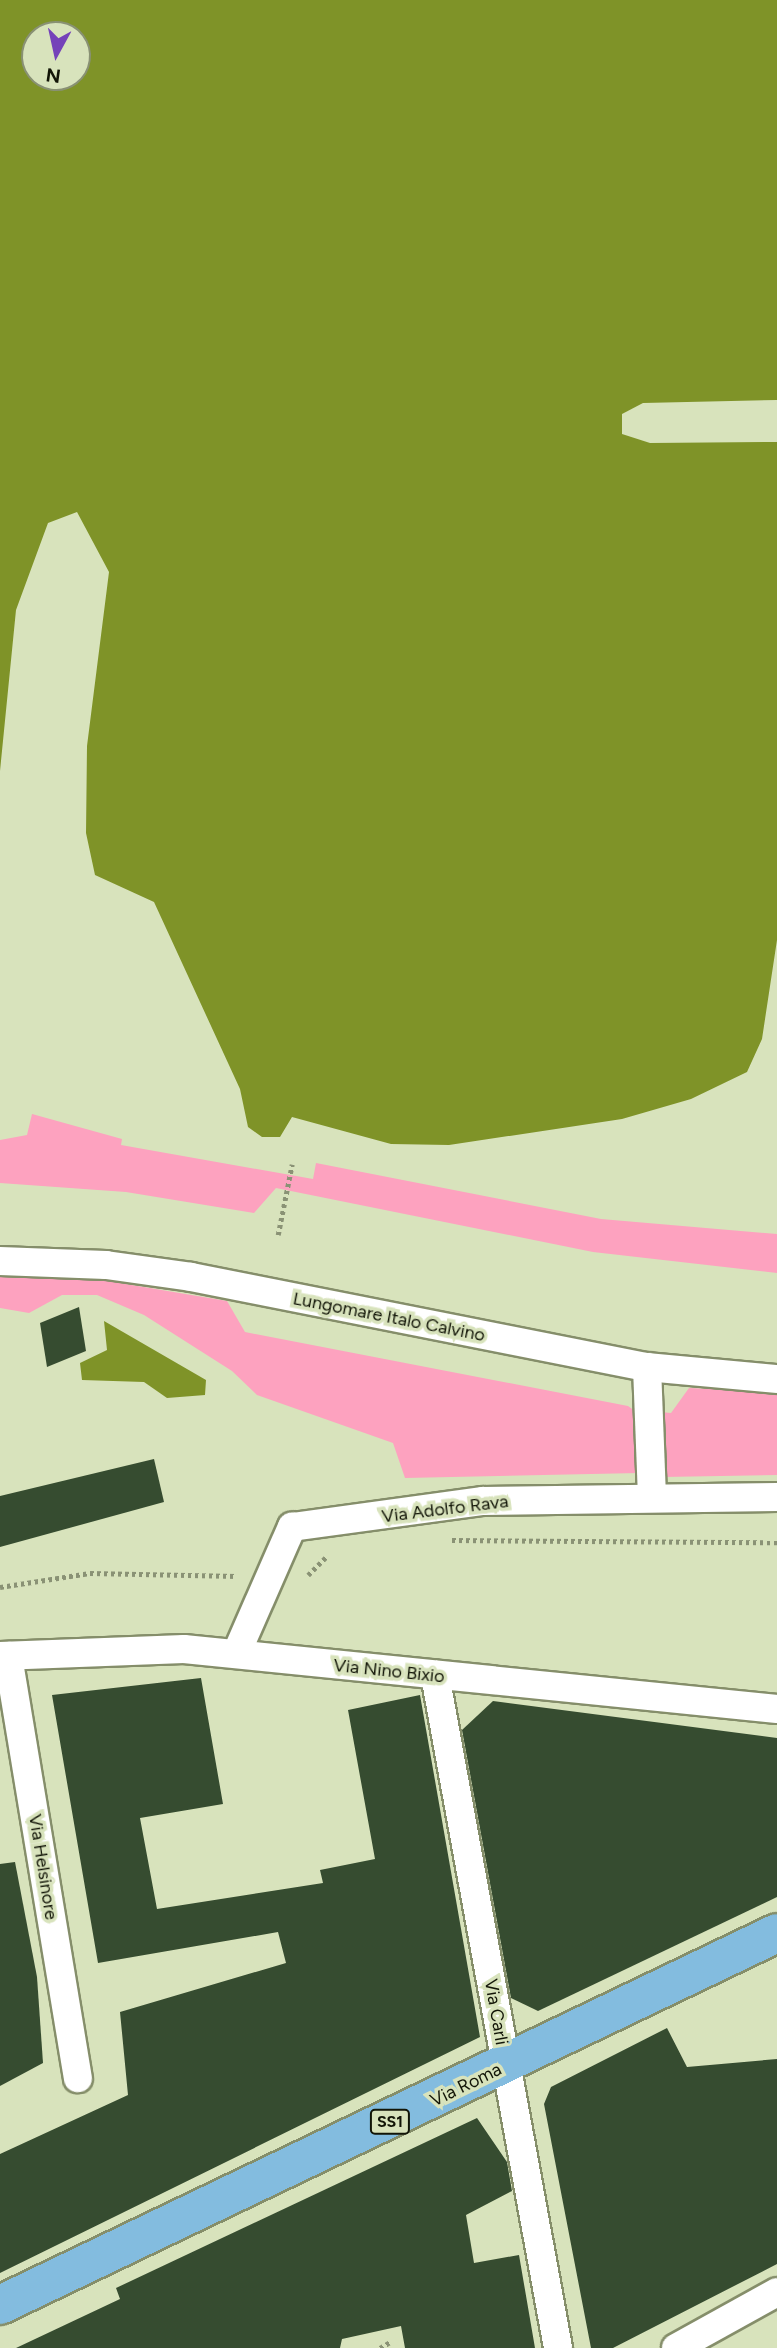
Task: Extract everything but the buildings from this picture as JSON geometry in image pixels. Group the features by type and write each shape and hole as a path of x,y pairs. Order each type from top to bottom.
{"main road":[{"name":"Via Roma","path":"0,2305 506,2066 777,1933"}],"street":[{"name":"Lungomare Italo Calvino","path":"0,1261 106,1265 191,1277 647,1367 777,1379"},
{"path":"647,1367 652,1498"},
{"name":"Via Adolfo Rava","path":"237,1652 292,1527 483,1501 777,1497"},
{"name":"Via Nino Bixio","path":"4,1656 237,1652 777,1709"},
{"name":"Via Helsinore","path":"4,1656 78,2078"},
{"name":"Via Carli","path":"435,1675 558,2348"},
{"path":"676,2348 777,2292"}],"path":[{"path":"278,1235 292,1164"},
{"path":"445,1541 777,1542"},
{"path":"0,1587 154,1570 270,1579 309,1574 331,1556"},
{"path":"380,2348 390,2343"}],"shaded area":[{"path":"0,0 777,0 777,940 762,1039 747,1072 691,1099 622,1119 449,1145 391,1144 292,1117 280,1137 262,1137 248,1127 240,1089 154,902 95,875 86,833 87,746 109,572 77,512 48,523 16,610 0,771"},
{"path":"32,1114 122,1139 121,1145 313,1179 316,1163 601,1219 777,1234 777,1273 593,1252 276,1188 254,1213 126,1192 0,1183 0,1140 27,1135"},
{"path":"0,1276 102,1280 227,1301 245,1332 628,1406 635,1411 639,1473 405,1478 393,1443 257,1395 232,1371 144,1315 97,1295 62,1295 29,1313 0,1308"},
{"path":"104,1321 206,1380 205,1395 167,1398 144,1382 82,1380 80,1363 107,1350"},
{"path":"689,1388 777,1392 777,1475 663,1477 660,1412 671,1413"}],"pier":[{"path":"777,400 777,442 650,443 622,434 622,414 643,403"}]}
